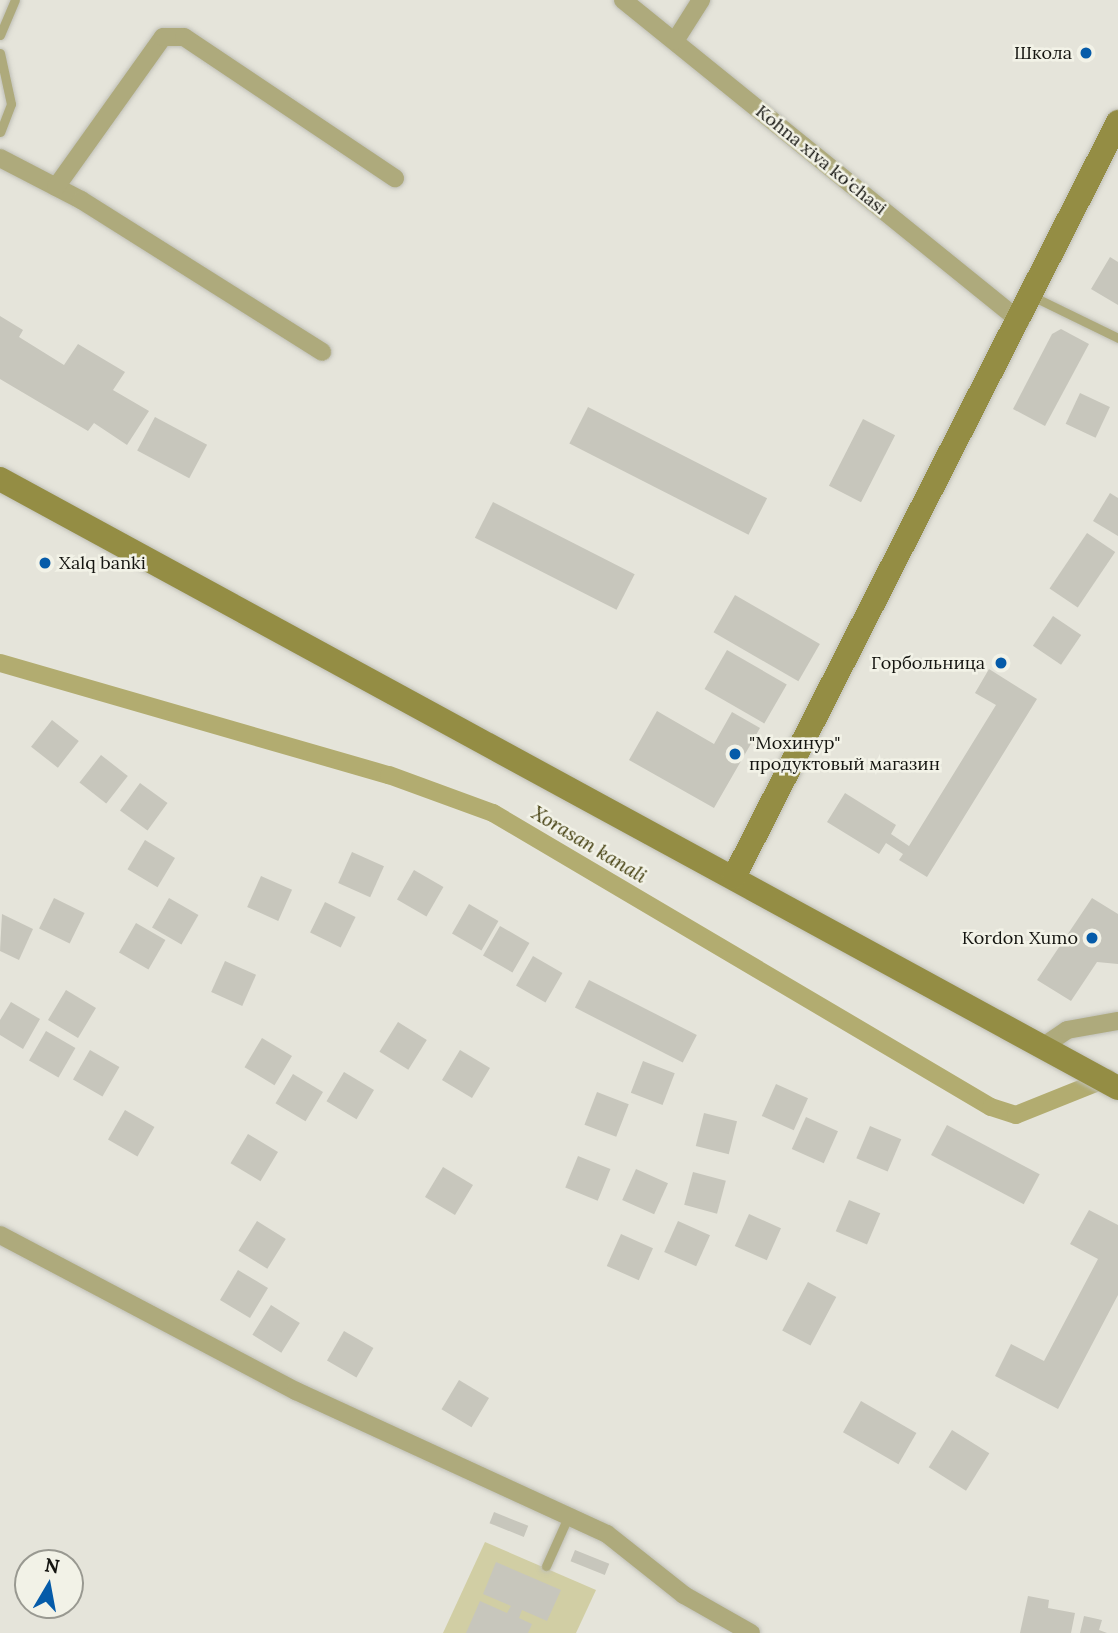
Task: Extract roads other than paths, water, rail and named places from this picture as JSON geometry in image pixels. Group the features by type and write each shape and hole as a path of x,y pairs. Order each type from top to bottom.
{"main road":[{"path":"734,877 1020,321 1118,122"},
{"path":"0,478 1118,1088"}],"street":[{"name":"Kohna xiva ko'chasi","path":"622,0 1020,321"},
{"path":"675,41 701,0"},
{"path":"56,187 163,37 184,37 395,178"},
{"path":"0,158 56,187 322,352"},
{"path":"1042,1047 1067,1030 1118,1021"},
{"path":"0,1235 296,1391 607,1534 684,1595 751,1633"}],"lane":[{"path":"0,35 15,0"},
{"path":"0,54 11,104 0,132"},
{"path":"1032,296 1118,338"},
{"path":"546,1566 568,1517"}],"waterway":[{"name":"Xorasan kanali","path":"0,663 389,775 493,813 991,1107 1016,1115 1108,1078"}],"place":[{"name":"Школа","path":"1086,53"},
{"name":"Xalq banki","path":"45,563"},
{"name":"Горбольница","path":"1001,663"},
{"name":"\"Мохинур\" продуктовый магазин","path":"735,754"},
{"name":"Kordon Xumo","path":"1092,938"}]}
